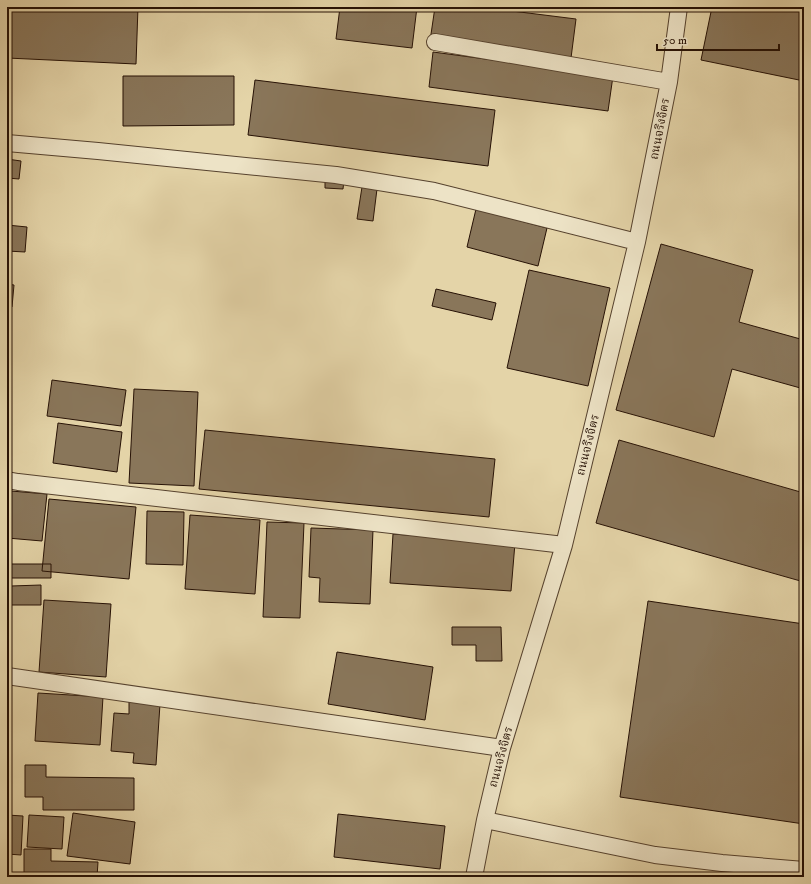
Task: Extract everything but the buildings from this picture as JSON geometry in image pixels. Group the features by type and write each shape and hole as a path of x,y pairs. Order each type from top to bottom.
{"street":[{"name":"ถนนจริงจิตร","path":"474,877 485,820 502,748 564,546 637,242 669,82 679,7"},
{"path":"434,42 669,82"},
{"path":"7,143 336,175 434,191 637,242"},
{"path":"7,480 564,546"},
{"path":"7,676 502,748"},
{"path":"485,820 655,855 722,863 804,870"}]}
